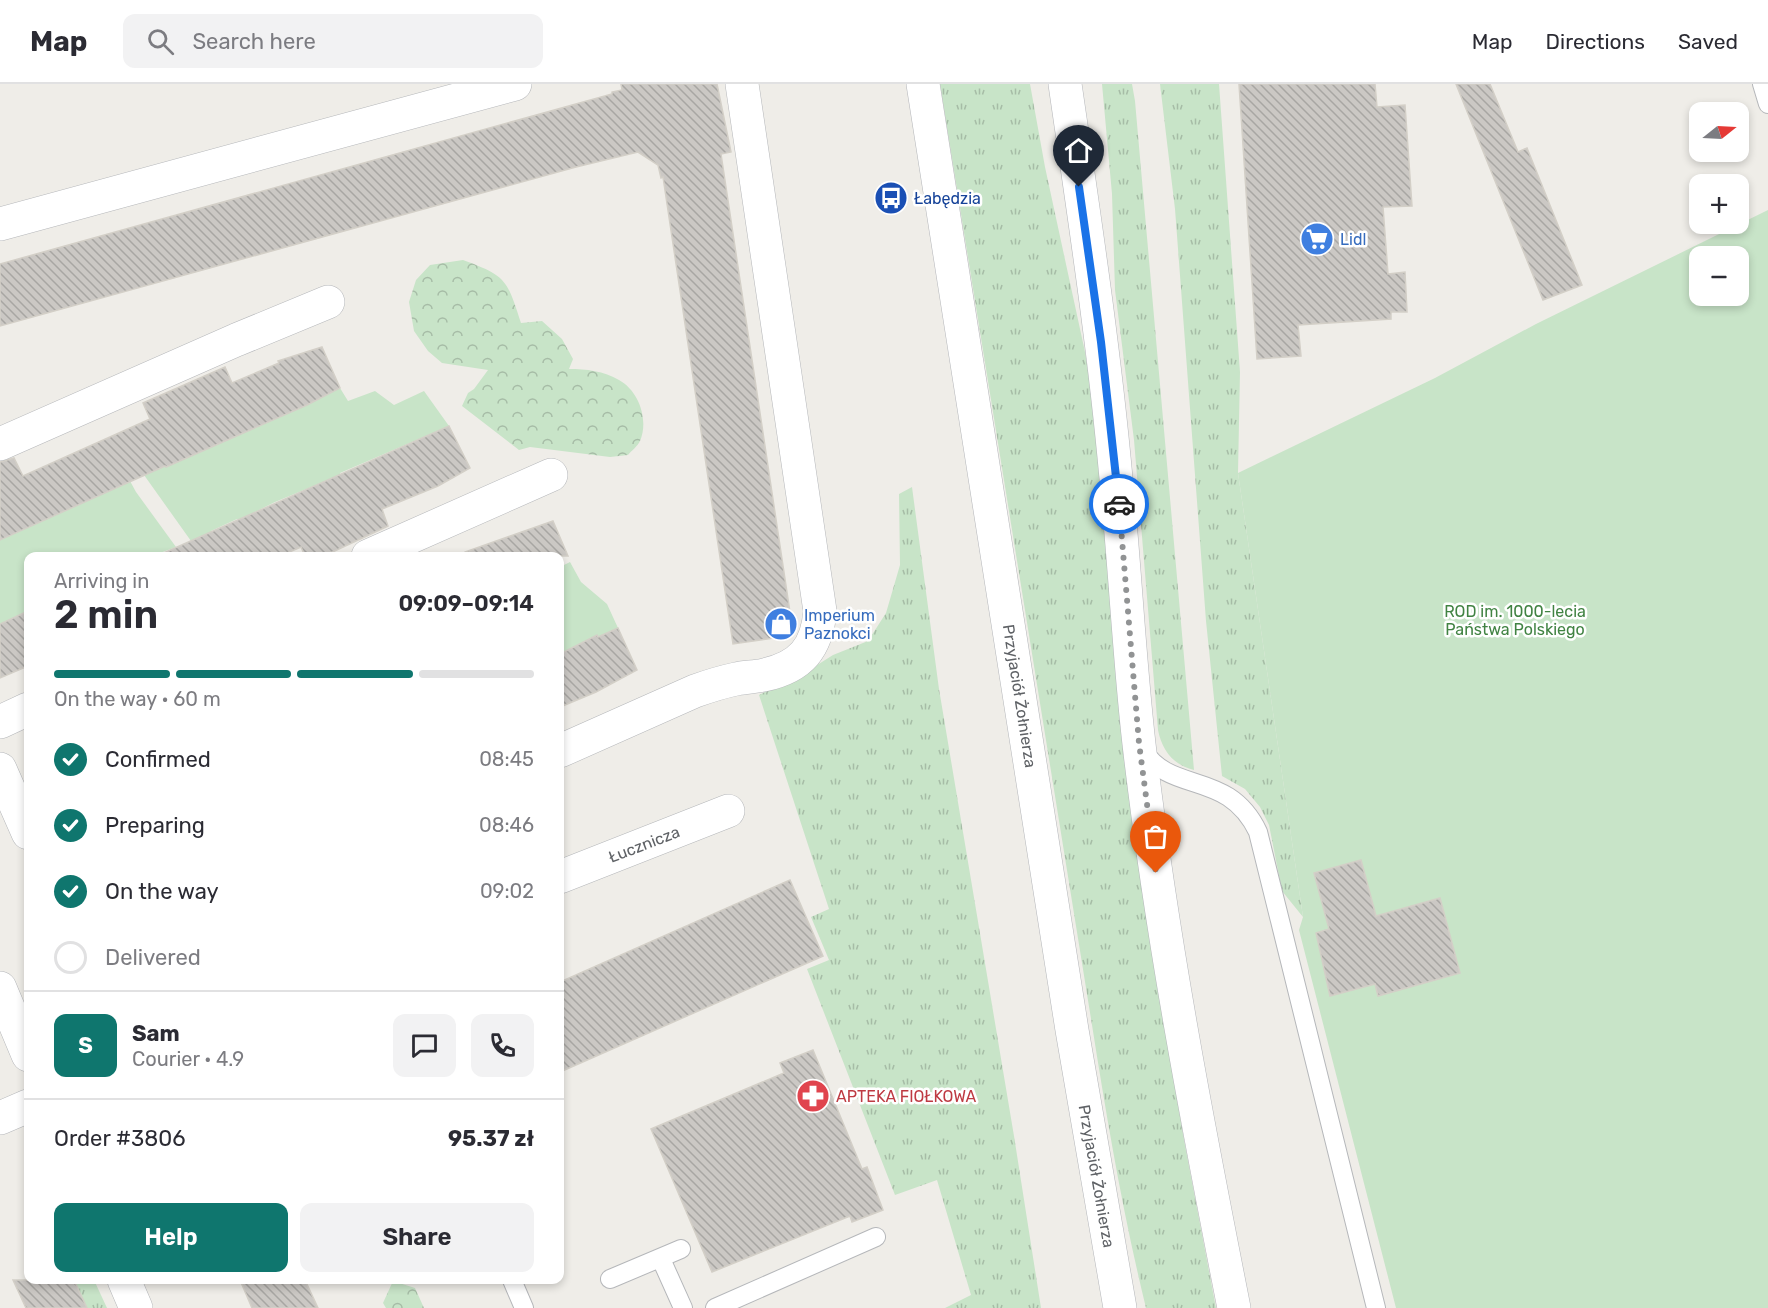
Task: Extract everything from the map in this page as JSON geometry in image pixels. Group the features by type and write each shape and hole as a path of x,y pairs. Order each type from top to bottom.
{"street":[{"path":"0,224 515,84"},
{"path":"564,750 695,691 718,683 778,671 791,665 805,656 819,629 820,611 742,84"},
{"name":"Przyjaciół Żołnierza","path":"923,84 1072,1030 1120,1308"},
{"path":"1065,84 1101,342 1116,477 1139,743 1177,1008 1234,1308"},
{"path":"0,444 328,302"},
{"path":"377,552 551,475"},
{"path":"0,722 24,711"},
{"path":"0,770 24,824"},
{"name":"Łucznicza","path":"564,875 728,812"},
{"path":"11,991 24,1040"},
{"path":"0,1118 24,1108"},
{"path":"126,1284 136,1308"}],"lane":[{"path":"1762,84 1768,104"},
{"path":"1139,743 1145,753 1161,768 1183,779 1217,789 1238,803 1252,819 1258,832 1317,1034 1377,1308"},
{"path":"715,1308 876,1237"},
{"path":"610,1279 681,1249"},
{"path":"661,1259 683,1308"},
{"path":"514,1284 524,1308"}],"green space":[{"path":"940,84 1030,84 1091,389 1135,833 1148,930 1216,1308 1146,1308 1138,1273 1104,1096"},
{"path":"1102,84 1132,84 1135,101 1194,770 1180,764 1170,756 1162,744 1158,730 1134,440 1115,290 1112,194"},
{"path":"1160,84 1219,84 1240,372 1238,473 1303,917 1282,891 1269,825 1260,807 1245,789 1222,776 1206,621 1175,209"},
{"name":"ROD im. 1000-lecia Państwa Polskiego","path":"1768,210 1768,1308 1396,1308 1299,930 1303,917 1238,473 1435,378 1536,324 1689,249 1689,306 1749,306 1749,246 1695,246 1719,234 1749,234 1749,219"},
{"path":"463,260 489,271 503,281 512,297 521,323 542,321 562,339 573,359 569,369 607,374 632,391 643,415 643,433 638,445 628,455 610,457 530,447 519,450 462,406 468,393 474,389 488,370 442,363 428,351 414,331 409,302 416,280 430,265"},
{"path":"340,388 348,401 375,391 394,405 424,391 449,426 191,541 144,475 295,410"},
{"path":"130,481 176,547 163,552 24,552 24,613 0,625 0,539"},
{"path":"912,487 939,689 1041,1308 945,1308 971,1295 937,1180 895,1195 807,969 829,960 811,917 829,909 759,695 803,674 833,655 868,641 886,613 900,565 899,494"},
{"path":"570,562 581,582 607,604 618,628 598,637 597,635 564,652 564,565"},
{"path":"76,1284 96,1284 107,1308 86,1308"},
{"path":"392,1284 402,1284 415,1288 424,1308 386,1308 383,1303"}],"building":[{"path":"621,84 717,84 731,152 721,154 791,619 785,620 787,636 733,644 663,177 661,178 658,165 638,152 576,167 0,326 0,264 612,94 612,92 622,90"},
{"name":"Lidl","path":"1239,84 1375,84 1377,107 1405,105 1412,206 1383,207 1388,274 1405,272 1407,312 1391,312 1391,319 1298,325 1301,356 1257,359"},
{"path":"1456,84 1490,84 1518,152 1527,148 1582,285 1543,300"},
{"path":"322,347 340,388 307,405 0,540 0,462 14,458 23,476 150,419 143,403 225,367 232,383 279,363 278,361"},
{"path":"449,426 470,468 438,486 382,509 388,526 333,552 303,552 301,547 289,552 166,552"},
{"path":"553,521 568,556 564,556 564,552 465,552"},
{"path":"24,613 24,668 0,678 0,624"},
{"path":"618,628 637,670 596,692 564,705 564,652 597,635 598,637"},
{"path":"1361,860 1376,916 1440,898 1460,973 1378,996 1375,984 1330,996 1316,933 1329,929 1314,873"},
{"path":"790,880 823,956 564,1070 564,980"},
{"path":"813,1050 862,1169 867,1167 883,1210 852,1222 850,1216 712,1272 651,1129 784,1073 780,1063"},
{"path":"13,1280 24,1280 24,1284 76,1284 87,1308 26,1308"},
{"path":"242,1284 307,1284 318,1308 252,1308"}],"way so far":[{"path":"1119,504 1139,743 1156,873"}],"place":[{"name":"Łabędzia","path":"891,198"},
{"name":"Lidl","path":"1317,239"},
{"name":"Imperium Paznokci","path":"781,624"},
{"name":"APTEKA FIOŁKOWA","path":"813,1096"}],"route":[{"path":"1079,187 1101,342 1119,504"}]}
